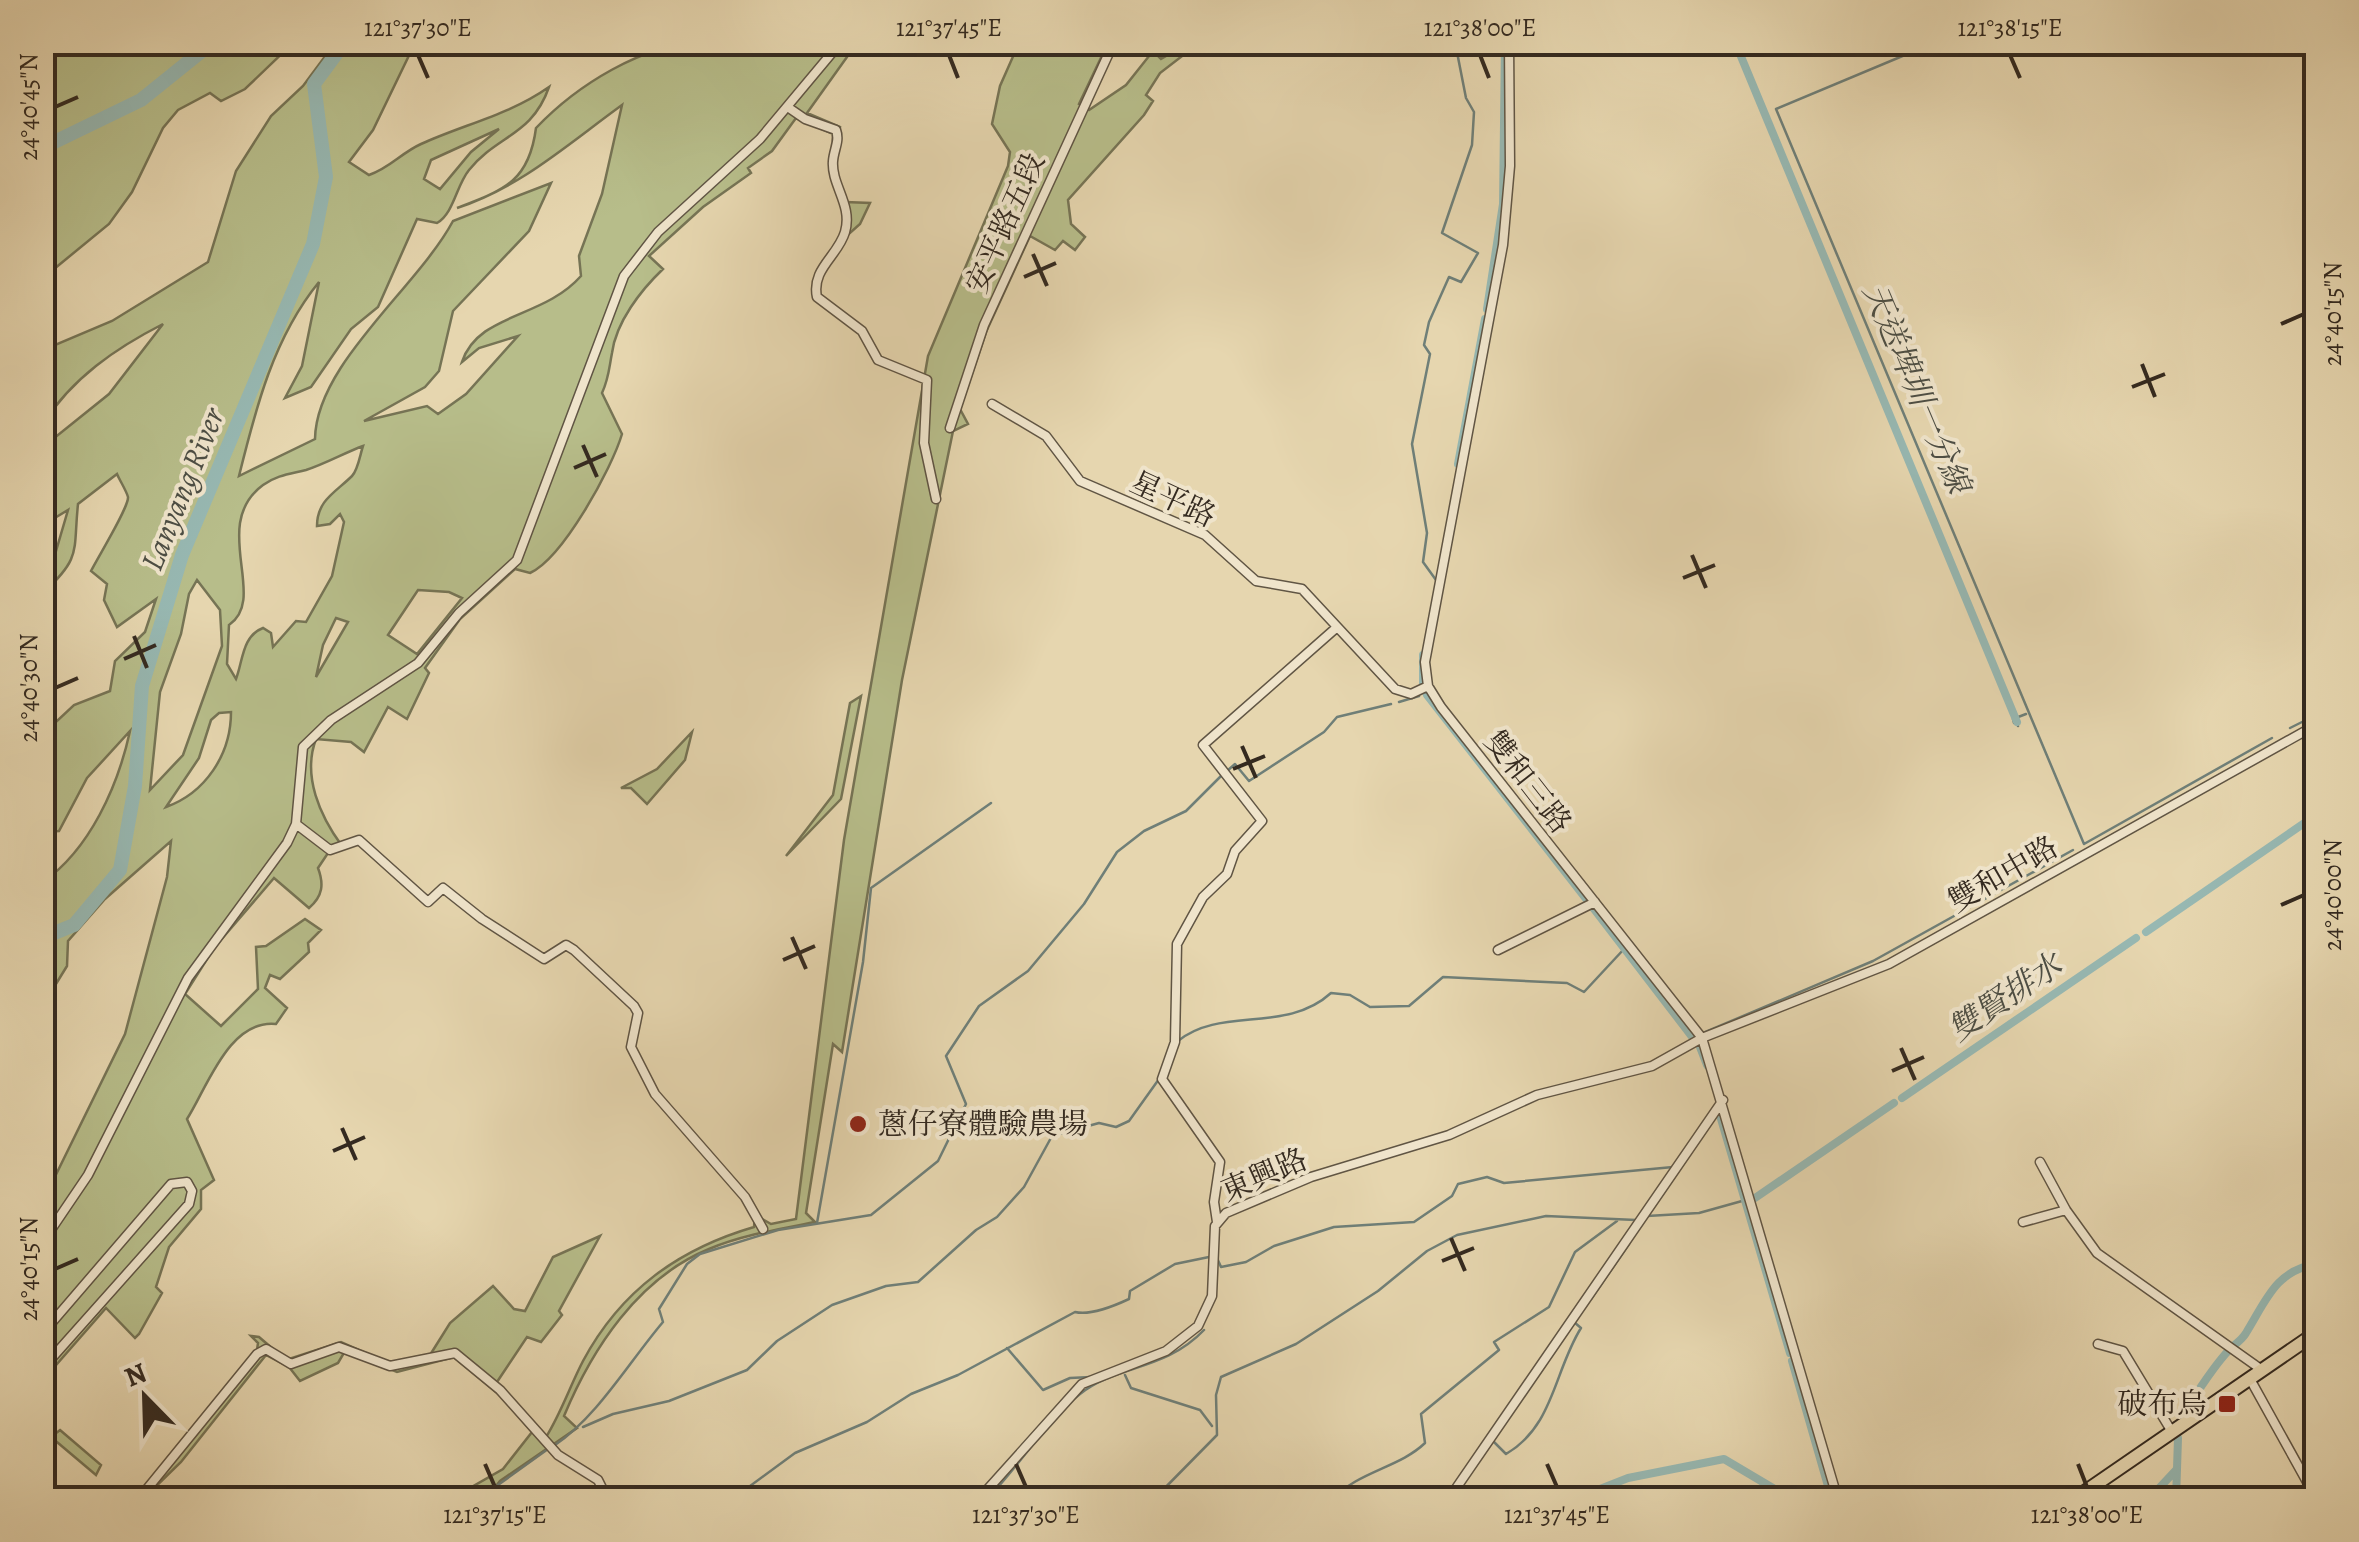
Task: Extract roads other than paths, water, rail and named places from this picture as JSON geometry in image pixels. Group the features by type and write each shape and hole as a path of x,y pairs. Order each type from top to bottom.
{"main road":[{"path":"2073,1500 2316,1334"}],"street":[{"path":"42,1243 88,1174 188,978 275,862 296,824 299,757 308,738 418,663 459,612 506,572 524,548 616,289 630,266 658,232 789,108 841,42"},
{"name":"安平路五段","path":"950,428 984,326 1114,42"},
{"path":"1425,687 1426,662 1507,212 1510,42"},
{"path":"789,108 805,119 834,128 838,136 833,166 845,202 846,228 818,277 817,297 862,331 878,360 927,380 924,443 936,499"},
{"name":"星平路","path":"992,404 1046,436 1080,481 1204,535 1256,581 1302,589 1395,689 1411,694 1425,687"},
{"path":"1216,1222 1214,1202 1220,1162 1162,1080 1175,1042 1177,944 1203,897 1228,874 1236,851 1262,820 1203,745 1336,628"},
{"name":"雙和三路","path":"1425,687 1697,1041 1838,1500"},
{"name":"雙和中路","path":"1697,1041 1889,964 2316,726"},
{"path":"296,824 308,829 330,850 359,840 428,902 443,888 544,959 568,945 634,1006 638,1013 631,1048 655,1094 739,1190 763,1229"},
{"path":"1498,950 1590,905"},
{"name":"東興路","path":"978,1500 1082,1384 1145,1362 1198,1326 1212,1296 1216,1222 1235,1208 1311,1177 1449,1134 1537,1095 1652,1066 1697,1041"},
{"path":"1448,1500 1719,1106"},
{"path":"2040,1162 2066,1210 2097,1252 2262,1370"},
{"path":"42,1334 171,1184 186,1182 192,1191 189,1204 42,1369"},
{"path":"2023,1222 2066,1210"},
{"path":"2098,1344 2123,1351 2176,1429"},
{"path":"138,1500 260,1351 270,1350 291,1364 344,1347 390,1366 447,1353 459,1355 500,1390 558,1455 598,1480 608,1500"},
{"path":"2250,1379 2316,1498"}],"waterway":[{"name":"Lanyang River","path":"42,148 141,100 213,42"},
{"name":"Lanyang River","path":"42,938 74,925 120,870 135,786 142,686 182,555 313,244 326,177 314,84 345,42"},
{"path":"1436,580 1423,562 1427,533 1412,444 1430,354 1424,345 1429,322 1449,277 1461,282 1478,253 1442,233 1472,145 1474,112 1466,98 1455,42"},
{"path":"1487,309 1503,204 1505,42"},
{"path":"1735,42 2017,722"},
{"name":"天送埤圳一分線","path":"1936,42 1776,109 2084,844 2272,738"},
{"path":"1458,464 1485,319"},
{"path":"1423,655 1423,685"},
{"path":"1427,695 1587,900"},
{"path":"1399,702 1419,696"},
{"path":"1227,771 1235,764 1249,781 1324,732 1337,717 1391,704"},
{"path":"2014,723 2013,719 2026,714"},
{"path":"2290,728 2316,715"},
{"path":"2017,722 2018,726"},
{"path":"555,1445 585,1420 663,1322 659,1309 687,1264 700,1254 778,1230 871,1215 938,1161 966,1104 946,1056 979,1006 1028,971 1084,904 1117,852 1144,831 1186,811 1221,776"},
{"path":"817,1223 863,962 871,888 991,803"},
{"name":"雙賢排水","path":"2146,932 2316,815"},
{"name":"天送埤圳一分線","path":"1703,1033 1873,961 2073,850"},
{"path":"1591,905 1693,1038"},
{"name":"雙賢排水","path":"1902,1098 2136,938"},
{"path":"1178,1041 1214,1024 1294,1013 1331,993 1350,995 1370,1007 1409,1006 1443,977 1567,983 1584,992 1624,949"},
{"path":"1700,1047 1707,1065"},
{"path":"583,1427 613,1414 669,1401 747,1370 777,1341 832,1305 886,1286 918,1282 976,1230 997,1217 1024,1187 1052,1136 1099,1123 1116,1127 1129,1121 1159,1079"},
{"name":"雙賢排水","path":"1755,1198 1894,1103"},
{"path":"1719,1112 1790,1353"},
{"path":"1217,1258 1221,1267 1246,1262 1274,1246 1334,1227 1414,1222 1452,1196 1458,1184 1487,1177 1504,1183 1673,1167"},
{"path":"1647,1216 1699,1213 1742,1201"},
{"path":"1153,1500 1217,1435 1216,1395 1221,1377 1296,1344 1378,1291 1427,1251 1457,1235 1546,1216 1636,1220"},
{"path":"1332,1500 1354,1482 1425,1443 1421,1414 1499,1350 1494,1342 1549,1307 1575,1252 1617,1221"},
{"path":"1591,1299 1629,1244"},
{"path":"731,1500 795,1453 867,1422 911,1394 958,1375 1075,1312 1095,1311 1129,1299 1130,1291 1175,1264 1209,1257"},
{"path":"2187,1408 2281,1280 2316,1264"},
{"path":"1493,1441 1506,1454 1534,1429 1581,1328 1574,1322"},
{"path":"986,1500 1080,1394 1173,1353 1204,1330"},
{"path":"1007,1348 1043,1390 1070,1378 1091,1377"},
{"path":"1792,1361 1832,1500"},
{"path":"1125,1375 1131,1388 1200,1410 1212,1426"},
{"path":"2148,1500 2177,1469 2178,1438"},
{"path":"489,1500 498,1485 548,1449"},
{"path":"1572,1500 1628,1478 1724,1459 1793,1500"},
{"path":"2176,1500 2177,1469"},
{"path":"1777,1500 1779,1491"}],"place":[{"name":"蔥仔寮體驗農場","path":"858,1124"},
{"name":"破布烏","path":"2227,1404"}]}
